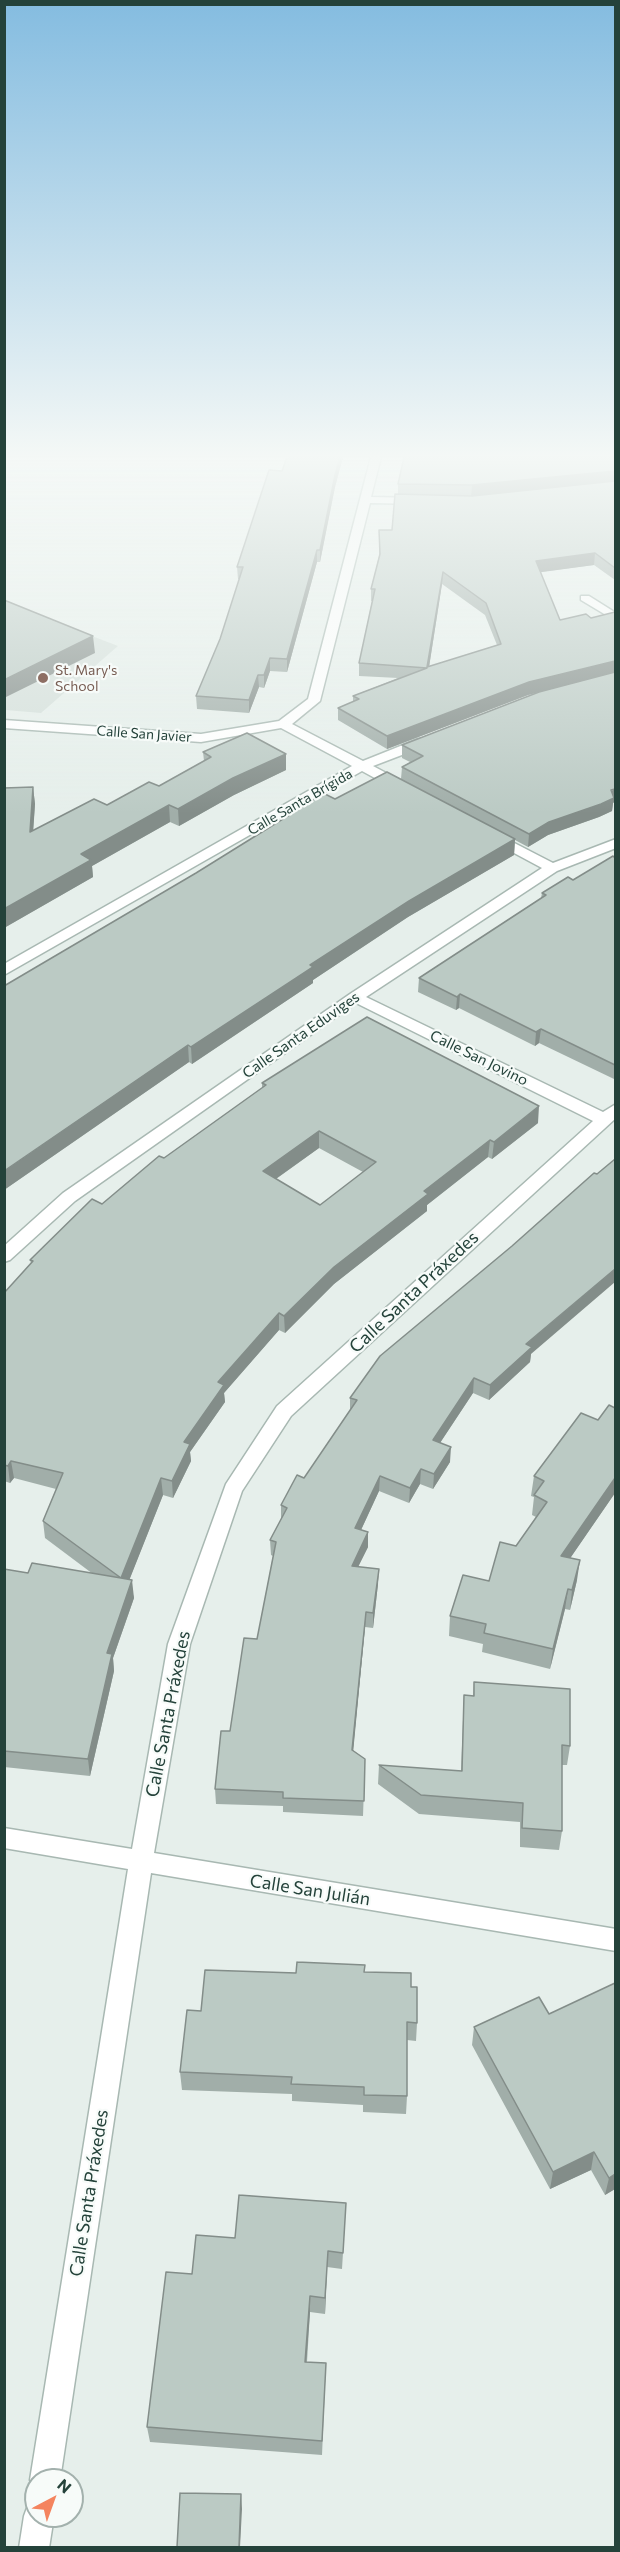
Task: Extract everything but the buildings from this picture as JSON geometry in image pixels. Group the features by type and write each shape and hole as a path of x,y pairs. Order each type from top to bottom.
{"street":[{"path":"346,576 314,701 283,724 415,794"},
{"path":"585,598 615,618"},
{"name":"Calle San Javier","path":"4,724 201,738 283,724"},
{"name":"Calle Santa Brígida","path":"4,971 363,766 437,737"},
{"path":"478,828 552,868"},
{"name":"Calle Santa Eduviges","path":"4,1256 69,1197 355,997 552,868 615,843"},
{"name":"Calle San Jovino","path":"355,997 609,1114"},
{"name":"Calle Santa Práxedes","path":"47,2468 141,1862 179,1644 233,1488 284,1411 609,1114"},
{"name":"Calle San Julián","path":"4,1838 615,1940"},
{"path":"34,2547 37,2528"}],"shaded area":[{"name":"St. Mary's School","path":"4,602 118,646 41,713 5,710"}],"place":[{"name":"St. Mary's School","path":"43,678"}]}
